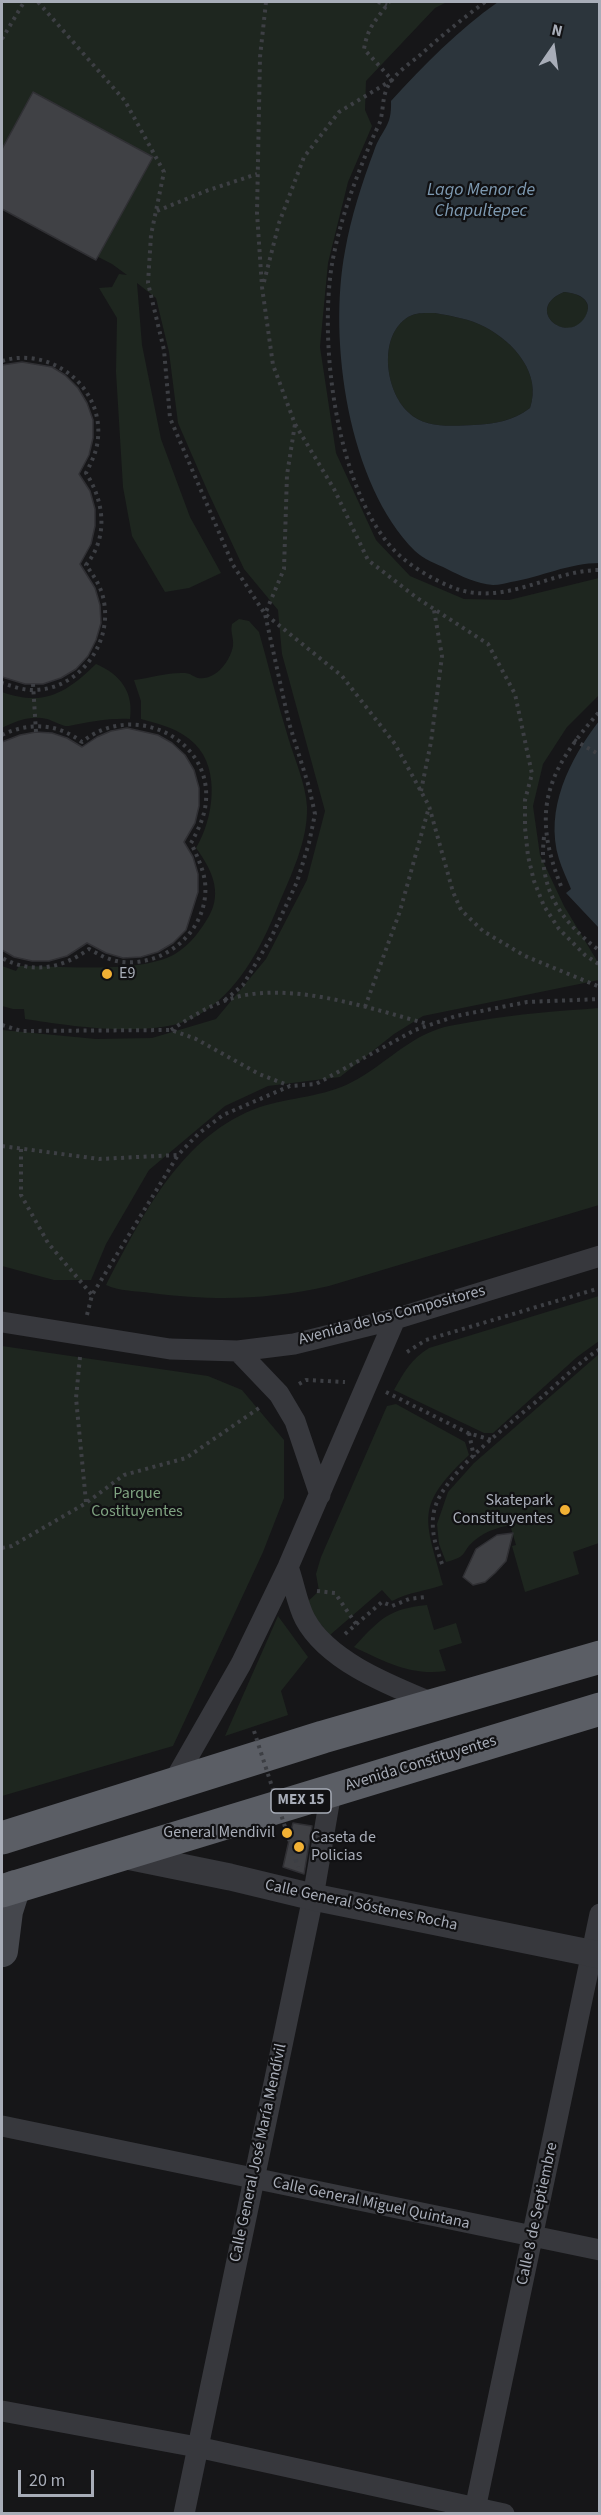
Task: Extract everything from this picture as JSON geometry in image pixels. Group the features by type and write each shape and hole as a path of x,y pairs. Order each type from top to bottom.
{"highway":[{"path":"2,1838 173,1783 600,1657"},
{"name":"Avenida Constituyentes","path":"8,1889 600,1709"}],"main road":[{"path":"2,1951 8,1911 8,1889"}],"street":[{"name":"Avenida de los Compositores","path":"2,1322 170,1349 238,1351 294,1344 395,1319 600,1256"},
{"path":"173,1783 241,1664 320,1495 376,1388 395,1319"},
{"path":"238,1351 279,1394 295,1420 320,1495"},
{"path":"288,1567 305,1620 329,1648 391,1686 435,1704"},
{"name":"Calle General José María Mendívil","path":"184,2514 313,1897 331,1792"},
{"name":"Calle General Sóstenes Rocha","path":"122,1855 313,1897 596,1954"},
{"name":"Calle 8 de Septiembre","path":"474,2510 596,1954 600,1914"},
{"name":"Calle General Miguel Quintana","path":"2,2126 253,2180 600,2250"},
{"path":"2,2411 197,2447 474,2510 504,2514"}],"path":[{"path":"2,39 24,2"},
{"path":"38,2 125,100 164,172 151,235 148,282 164,350 170,418 233,565 265,614 342,676 395,744 429,806 453,892 461,910 483,931 525,956 600,987"},
{"path":"266,2 260,57 256,213 262,286 273,364 295,424 334,489 368,560 434,609 488,644 515,694 532,774 525,800 525,828 534,881 544,906 559,930 585,955 600,965"},
{"path":"378,2 388,3"},
{"path":"262,286 279,223 304,157 339,112 392,80 454,24 485,2"},
{"path":"388,3 372,22 366,35 364,49 392,80"},
{"path":"392,80 382,98 381,119 342,220 332,265 329,295 327,335 335,401 350,469 368,513 400,557 456,589 505,592 585,570 600,570"},
{"path":"156,211 257,174"},
{"path":"2,361 30,357 49,362 66,370 80,383 91,399 97,417 98,436 95,455 86,473 95,486 101,505 102,524 99,542 86,565 98,583 104,601 106,620 102,638 94,655 83,669 68,680 52,687 34,690 2,683"},
{"path":"225,1000 243,985 271,938 297,882 315,814 289,723 265,614 284,569 287,475 295,424"},
{"path":"420,791 431,742 442,656 434,609"},
{"path":"33,684 36,732"},
{"path":"600,711 566,752 551,786 547,805 542,866 544,878 566,920 600,951"},
{"path":"2,735 35,723 54,727 82,741 109,726 128,723 147,725 181,742 194,757 202,774 205,793 204,812 191,843 202,865 205,884 204,903 198,921 175,949 141,962 123,962 105,958 89,949 66,963 39,968 12,963 2,958"},
{"path":"574,740 600,755"},
{"path":"365,1007 400,911 429,806"},
{"path":"546,827 547,846 561,886"},
{"path":"171,1030 197,1013 225,1000 257,993 303,995 365,1007 430,1024"},
{"path":"2,1146 99,1160 178,1155 198,1134 223,1115 290,1086 316,1084 415,1029 456,1016 527,1002 600,999"},
{"path":"2,1025 21,1031 171,1030 196,1039 259,1074 290,1086"},
{"path":"21,1149 21,1195 48,1243 92,1295"},
{"path":"401,1362 407,1352 426,1340 600,1288"},
{"path":"442,1564 435,1545 432,1524 436,1503 451,1480 492,1440 600,1349"},
{"path":"2,1548 12,1546 86,1503 124,1474 186,1458 279,1394 306,1380 376,1388 468,1433 492,1440"},
{"path":"376,1388 390,1382"},
{"path":"376,1388 380,1402"},
{"path":"468,1433 474,1457"},
{"path":"311,1590 335,1593 356,1624"},
{"path":"329,1648 382,1602 392,1606 409,1599 425,1597"},
{"path":"254,1731 298,1867"}],"green space":[{"path":"2,2 447,2 435,8 366,81 365,110 372,126 348,182 328,263 320,347 336,453 376,540 410,576 464,599 509,600 599,578 599,695 567,727 543,764 533,806 540,855 564,906 599,964 599,980 423,1016 394,1034 340,1077 268,1086 225,1106 149,1170 106,1244 91,1280 54,1280 2,1266 2,1030 96,1039 152,1038 216,1019 266,959 307,880 325,811 282,654 278,610 244,569 178,423 169,352 156,298 137,283 142,345 161,439 190,517 221,573 189,588 165,592 132,536 123,487 116,372 117,318 99,288 112,287 119,274 127,275 112,264 2,208"},
{"path":"564,292 579,296 588,306 585,318 577,326 560,327 552,322 548,315 547,307 552,299"},
{"path":"435,313 479,324 496,333 515,350 529,371 533,395 530,408 503,421 457,426 431,424 408,412 394,391 390,377 388,363 392,337 398,326 411,315"},
{"path":"239,619 249,621 259,632 302,780 307,807 305,832 298,858 264,938 246,969 210,1008 178,1024 158,1028 112,1029 65,1025 25,1019 24,1009 2,1006 2,966 16,971 19,966 100,968 142,964 175,954 195,937 206,921 213,907 215,889 210,872 196,848 207,824 210,810 212,795 209,767 195,744 183,734 141,719 141,701 134,680 179,673 187,673 198,678 210,677 221,669 229,658 233,643 232,624"},
{"path":"96,664 112,673 124,685 130,700 130,719 67,726 47,719 30,718 2,728 2,692 30,698 54,694 75,683"},
{"path":"599,1008 599,1205 306,1291 219,1298 175,1296 106,1285 150,1205 167,1180 186,1157 232,1120 260,1107 341,1087 362,1076 422,1036 444,1027 507,1016"},
{"path":"599,1296 599,1341 577,1357 493,1433 484,1433 394,1390 413,1361 429,1348"},
{"name":"Parque Costituyentes","path":"2,1346 208,1376 242,1390 284,1440 284,1498 263,1552 173,1746 2,1796"},
{"path":"599,1354 599,1543 573,1552 579,1574 525,1592 512,1546 516,1545 510,1525 483,1534 470,1544 462,1556 446,1562 439,1544 437,1524 448,1492 474,1463"},
{"path":"396,1404 465,1442 469,1455 439,1488 432,1501 429,1514 432,1544 443,1585 392,1601 382,1590 330,1635 306,1603 319,1591 316,1574 321,1557 387,1406"},
{"path":"427,1605 434,1630 456,1623 462,1643 439,1650 446,1671 410,1670 388,1663 354,1647 378,1622 386,1617 403,1609"},
{"path":"278,1616 308,1657 281,1691 288,1715 225,1736"}],"water":[{"name":"Lago Menor de Chapultepec","path":"498,2 599,2 600,563 577,565 522,580 493,585 469,579 422,556 415,551 392,523 373,489 348,410 339,326 340,287 350,226 377,143 390,117 391,101 442,48","holes":["564,292 584,298 588,306 585,317 577,325 568,328 552,322 547,307 552,299","435,313 479,324 506,341 523,360 529,371 533,395 530,408 503,421 457,426 431,424 408,412 394,391 390,377 388,363 392,337 398,326 411,315"]},
{"path":"599,721 599,928 566,893 571,889 559,859 555,840 555,822 557,803 570,768"}],"building":[{"path":"33,92 153,157 96,260 2,209 2,149"},
{"path":"22,362 52,367 65,375 78,388 93,420 93,438 89,455 79,474 90,491 95,509 95,526 91,544 80,564 95,588 100,605 101,623 88,656 76,669 61,678 43,684 25,684 2,677 2,365"},
{"path":"127,728 158,735 172,743 185,755 194,770 199,788 199,806 195,823 184,842 193,857 198,874 198,892 186,930 173,943 158,952 141,957 123,958 106,953 87,943 67,956 49,961 32,961 14,957 2,950 2,742 36,732 52,733 67,738 82,747 111,731"},
{"path":"513,1533 506,1561 485,1582 473,1585 463,1577 476,1549 497,1535"},
{"name":"Caseta de Policias","path":"293,1823 312,1826 304,1874 283,1867"}],"place":[{"name":"E9","path":"107,974"},
{"name":"Skatepark Constituyentes","path":"565,1510"},
{"name":"General Mendivil","path":"287,1833"},
{"name":"Caseta de Policias","path":"299,1847"}]}
